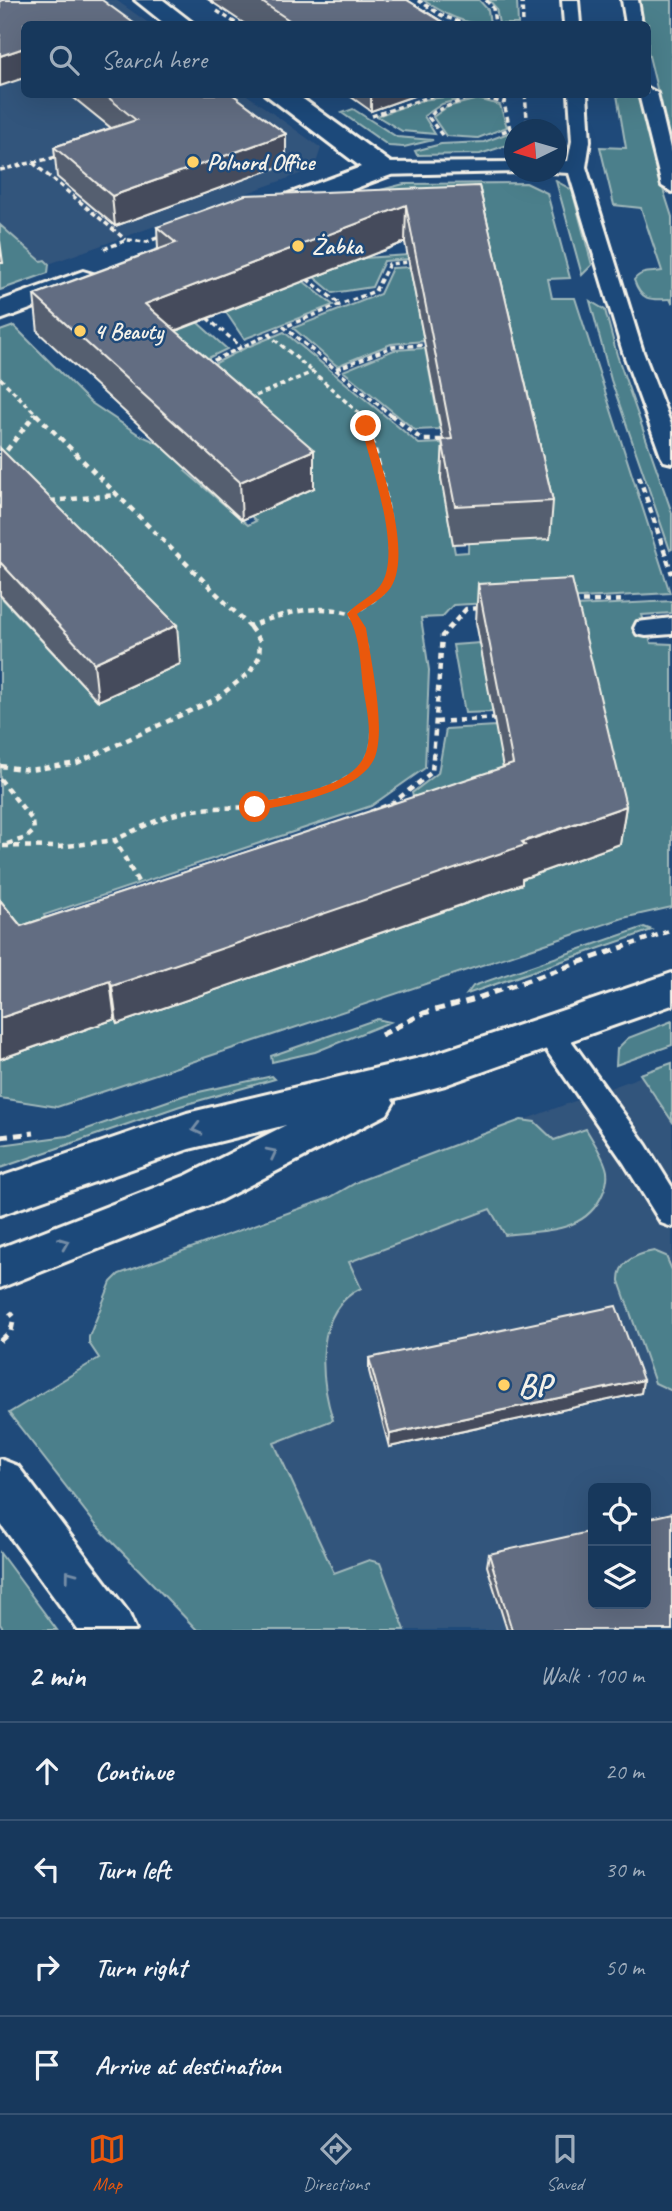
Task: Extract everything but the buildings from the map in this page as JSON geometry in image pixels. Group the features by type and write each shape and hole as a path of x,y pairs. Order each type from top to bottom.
{"street":[{"path":"147,0 177,21"},
{"path":"283,98 381,169"},
{"path":"251,217 381,169"},
{"path":"0,311 100,262"},
{"path":"0,1196 187,1131 430,1073 672,989"},
{"path":"0,1268 203,1188 430,1073"},
{"path":"0,1482 110,1630"}],"lane":[{"path":"570,0 572,21"},
{"path":"630,0 634,21"},
{"path":"578,98 581,141 578,167 633,352 672,456"},
{"path":"649,98 672,186"},
{"path":"567,167 578,167"},
{"path":"381,169 504,168"},
{"path":"646,628 672,626"},
{"path":"550,1033 635,1154 672,1214"}],"path":[{"path":"418,0 441,15 456,21"},
{"path":"486,0 493,8 495,21"},
{"path":"522,0 523,21"},
{"path":"372,116 426,98"},
{"path":"446,141 429,118 447,105 468,98"},
{"path":"487,98 504,103"},
{"path":"525,98 527,119"},
{"path":"0,170 70,154"},
{"path":"33,162 127,240 147,242 173,232"},
{"path":"100,262 127,240"},
{"path":"196,368 284,327 375,291 389,264 409,262"},
{"path":"307,279 341,305"},
{"path":"207,318 240,346"},
{"path":"284,327 422,440 452,440"},
{"path":"268,334 356,408 363,417 393,537 393,566 385,588 352,614"},
{"path":"335,370 392,347 425,345"},
{"path":"236,404 313,372"},
{"path":"0,378 249,626 260,642 259,657 250,672 216,699 77,763 30,770 0,766"},
{"path":"0,459 36,413"},
{"path":"636,469 672,574"},
{"path":"41,502 117,495"},
{"path":"562,603 576,602"},
{"path":"393,803 432,772 442,636 466,608 493,607"},
{"path":"1,846 47,850 115,840 172,815 191,810 255,807 286,802 323,790 355,775 369,758 374,731 361,628 352,614 326,609 279,616 249,626"},
{"path":"436,722 506,718"},
{"path":"0,779 33,821 34,831 26,838 1,846"},
{"path":"372,823 364,814 393,803 406,802"},
{"path":"115,840 147,898"},
{"path":"129,892 142,887"},
{"path":"375,1038 442,1007 472,1000 672,930"},
{"path":"0,1137 39,1133"},
{"path":"0,1341 11,1331 14,1317"}],"shaded area":[{"path":"0,0 116,0 146,21 21,21 21,98 251,98 321,148 314,169 46,265 0,225"},
{"path":"672,1065 672,1630 364,1630 89,1343 111,1282 119,1274 329,1198 359,1181"}],"green space":[{"path":"423,0 479,0 488,10 490,21 465,21"},
{"path":"489,0 517,0 518,21 498,21 496,8"},
{"path":"639,0 672,0 672,150 651,64 651,21 642,21"},
{"path":"464,98 442,104 424,116 435,134 402,131 377,116 422,100"},
{"path":"618,98 641,98 656,167 672,217 672,303 670,299 643,296 634,280 647,272 662,271 641,208 614,205 600,147 626,148"},
{"path":"478,99 500,105 504,128 478,138 446,136 433,117 447,107"},
{"path":"353,109 397,137 433,140 404,147 389,146 342,113"},
{"path":"504,135 504,146 480,154 417,155 415,151 441,144 484,142"},
{"path":"556,182 572,190 592,265 582,275"},
{"path":"526,183 547,193 570,278 548,279 552,298 575,298 670,593 453,605 442,617 421,618 429,670 425,768 371,806 44,915 62,953 0,930 0,596 98,701 180,664 0,450 0,331 14,326 90,402 138,434 160,444 187,469 185,471 248,525 256,521 251,516 204,369 284,332 419,444 443,443 441,478 455,553 468,552 477,222 376,191 404,184"},
{"path":"0,225 41,261 45,260 49,264 48,273 0,290 0,264 3,262 0,259"},
{"path":"408,255 409,259 384,261 372,287 333,293 314,277 364,258"},
{"path":"410,267 424,341 391,344 337,366 293,328 380,294 392,268"},
{"path":"303,281 333,305 244,339 225,311"},
{"path":"590,301 605,310 617,355 672,513 670,550 611,380"},
{"path":"197,322 227,349 196,364 143,343"},
{"path":"425,348 440,429 415,430 343,371 394,350"},
{"path":"672,601 672,613 642,615 651,643 672,644 672,907 623,918 57,1107 0,1098 0,1059 115,1019 117,1024 365,938 427,912 431,916 521,884 517,609"},
{"path":"480,643 493,712 465,713 453,645"},
{"path":"496,726 508,792 413,797 412,793 438,773 446,729"},
{"path":"644,927 652,930 467,994 473,986"},
{"path":"377,1019 390,1022 315,1052 272,1062 271,1056"},
{"path":"672,1021 672,1045 616,1065 617,1049 628,1038"},
{"path":"672,1063 672,1121 640,1074"},
{"path":"272,1076 275,1079 180,1106 0,1168 0,1145 67,1136 185,1095"},
{"path":"521,1120 535,1122 554,1140 586,1129 602,1157 607,1174 604,1190 595,1206 586,1216 562,1228 505,1235 490,1209 349,1262 361,1288 345,1299 335,1313 324,1347 325,1385 333,1420 274,1443 334,1573 369,1560 380,1563 405,1630 197,1630 96,1525 9,1413 99,1358 89,1343 89,1337 111,1282 119,1274 329,1198 359,1181"},
{"path":"654,1251 666,1256 672,1270 672,1391 655,1383 619,1281 625,1264 641,1254"},
{"path":"0,1553 57,1630 4,1630 0,1624"}],"place":[{"name":"Polnord Office","path":"193,162"},
{"name":"Żabka","path":"298,246"},
{"name":"4 Beauty","path":"80,331"},
{"name":"BP","path":"504,1385"}],"route":[{"path":"255,807 286,802 323,790 355,775 369,758 374,731 361,628 352,614 385,588 393,566 393,537 366,426"}]}
